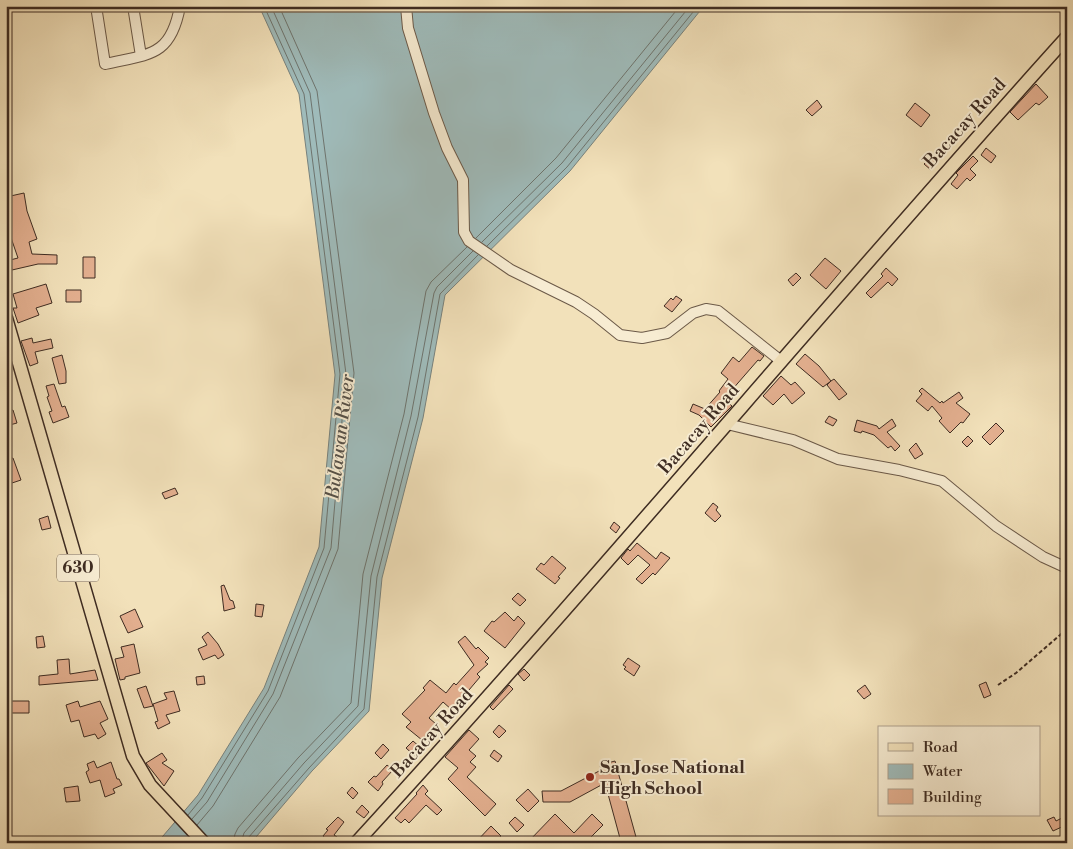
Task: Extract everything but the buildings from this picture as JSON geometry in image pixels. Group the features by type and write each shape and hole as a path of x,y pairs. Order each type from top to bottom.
{"main road":[{"name":"Bacacay Road","path":"356,843 727,424 931,188 1067,37"},
{"name":"630","path":"6,318 133,756 150,785 204,843"}],"street":[{"path":"96,6 105,64 141,56 162,48 171,38 177,23 180,6"},
{"path":"133,6 141,56"},
{"path":"406,6 408,28 434,113 463,180 464,232 469,242 511,270 576,302 620,335 642,338 667,333 694,313 706,309 718,311 781,362"},
{"path":"727,424 794,440 838,459 899,470 942,481 996,526 1043,557 1067,568"}],"path":[{"path":"998,685 1067,629"}],"water":[{"name":"Bulawan River","path":"259,6 704,6 570,171 445,295 423,418 382,578 369,711 312,771 251,843 157,843 198,795 264,688 319,547 335,375 299,94"}],"place":[{"name":"San Jose National High School","path":"590,777"}]}
